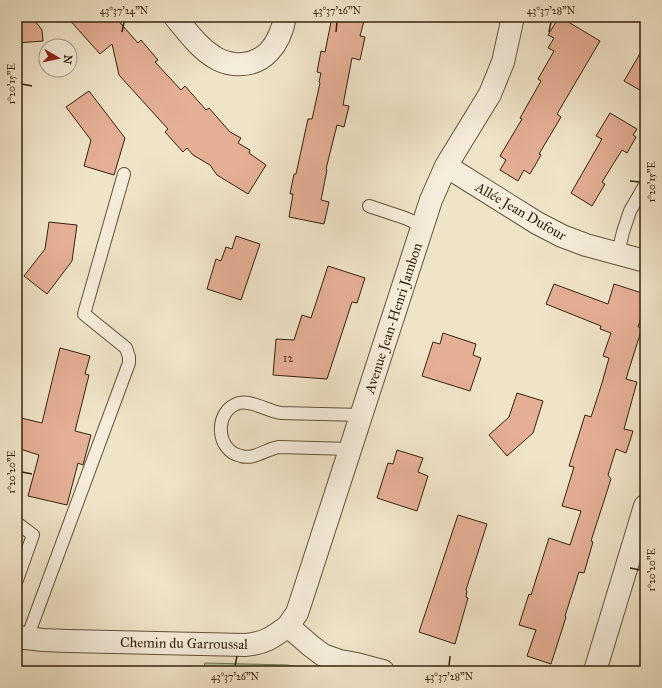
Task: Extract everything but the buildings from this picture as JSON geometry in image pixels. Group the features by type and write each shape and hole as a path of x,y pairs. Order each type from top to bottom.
{"street":[{"path":"175,17 201,48 213,57 227,63 239,64 255,61 270,51 281,33 285,17"},
{"name":"Avenue Jean-Henri Jambon","path":"288,626 297,613 431,200 446,166 490,94 503,62 513,17"},
{"name":"Allée Jean Dufour","path":"446,166 537,223 562,236 586,245 645,262"},
{"path":"595,671 645,506"},
{"path":"288,626 323,655 340,661 382,671"},
{"name":"Chemin du Garroussal","path":"22,638 68,641 245,645 265,641 277,635 288,626"}],"lane":[{"path":"22,638 129,363 126,348 84,314 124,174"},
{"path":"618,253 630,211 645,185"},
{"path":"369,206 405,218 423,226"},
{"path":"351,449 279,447 269,449 254,456 246,457 230,451 223,442 220,427 228,410 238,404 245,403 250,403 281,413 362,414"},
{"path":"17,523 33,535 17,580"}],"green space":[{"path":"205,663 288,665 316,671 202,671"}]}
